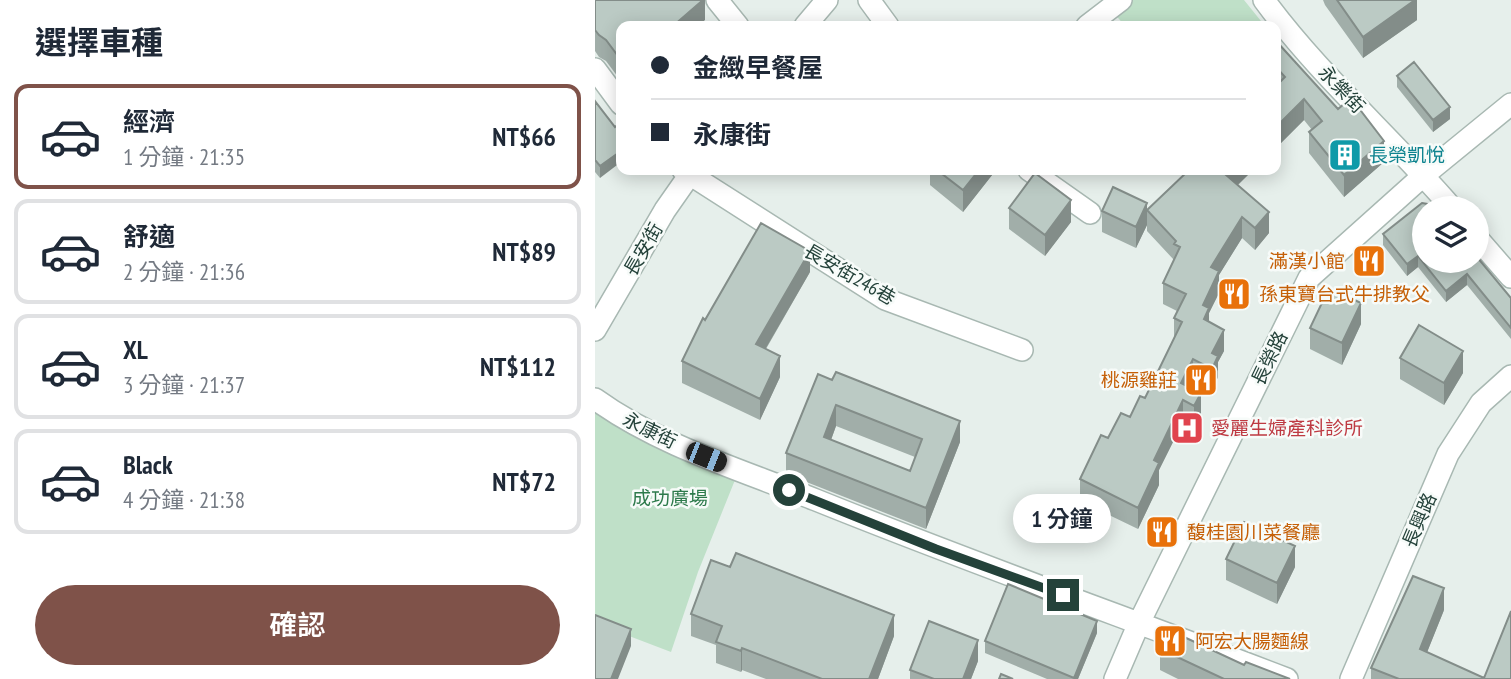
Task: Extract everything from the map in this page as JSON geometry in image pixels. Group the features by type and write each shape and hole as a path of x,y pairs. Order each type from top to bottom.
{"street":[{"path":"717,0 734,21"},
{"path":"809,21 827,0"},
{"path":"869,0 884,21"},
{"name":"永樂街","path":"1264,0 1279,21"},
{"path":"1098,21 1115,13"},
{"name":"永樂街","path":"1281,23 1442,196"},
{"path":"595,69 616,97"},
{"name":"長榮路","path":"1115,679 1139,622 1309,278 1424,175 1511,104"},
{"name":"長安街","path":"595,330 686,175"},
{"name":"長安街246巷","path":"693,175 885,299 1022,350"},
{"path":"1037,175 1090,214"},
{"path":"1489,252 1511,277"},
{"name":"長興路","path":"1351,679 1448,453 1481,403 1511,376"},
{"name":"永康街","path":"595,399 619,416 706,457 936,549 1287,679"}],"green space":[{"path":"1131,0 1244,0 1261,21 1121,21 1113,12"},
{"name":"成功廣場","path":"595,398 739,470 698,572 671,652 595,623"}],"building":[{"path":"595,0 703,0 679,21 616,21 616,53 595,30"},
{"path":"1337,0 1415,0 1363,37"},
{"path":"1281,46 1338,109 1351,98 1384,141 1344,175 1309,132 1322,121 1304,99 1281,122 1281,81 1285,77 1281,73"},
{"path":"1414,62 1450,107 1433,120 1397,76"},
{"path":"595,101 616,126 616,155 600,166 595,160"},
{"path":"944,175 975,175 963,190"},
{"path":"1034,175 1038,175 1071,200 1045,235 1009,208"},
{"path":"1184,175 1226,175 1269,212 1255,228 1242,217 1211,267 1219,271 1203,305 1209,308 1204,319 1224,330 1212,353 1218,356 1212,369 1193,359 1181,383 1201,393 1194,406 1183,400 1154,460 1159,463 1138,508 1080,479 1101,435 1108,438 1121,413 1130,417 1140,396 1145,398 1182,322 1174,318 1186,294 1163,283 1180,247 1174,244 1176,241 1147,210"},
{"path":"1113,187 1147,203 1136,227 1102,211"},
{"path":"1412,211 1412,260 1407,264 1383,234"},
{"path":"761,223 810,251 756,344 780,356 760,399 682,361 703,318 705,320"},
{"path":"1489,271 1511,298 1511,328 1467,274 1446,291 1432,273"},
{"path":"1329,288 1361,303 1342,343 1310,328"},
{"path":"1419,325 1463,351 1444,383 1400,358"},
{"path":"836,372 960,421 926,508 786,453 818,374 832,380","holes":["836,405 922,439 910,471 824,437"]},
{"path":"1244,522 1295,546 1277,583 1226,559"},
{"path":"736,553 894,615 869,679 822,679 742,648 741,651 716,642 722,626 691,614 711,560 730,567"},
{"path":"1413,576 1444,588 1420,649 1484,678 1511,611 1511,679 1399,679 1371,668"},
{"path":"1008,584 1097,621 1074,678 985,641"},
{"path":"595,615 631,629 611,679 595,679"},
{"path":"929,621 978,640 963,679 934,679 910,670"},
{"path":"1169,630 1244,665 1246,662 1290,679 1224,679 1160,649"},
{"path":"1001,674 1013,679 999,679"}],"place":[{"name":"長榮凱悅","path":"1345,155"},
{"name":"滿漢小館","path":"1369,261"},
{"name":"孫東寶台式牛排教父","path":"1234,294"},
{"name":"桃源雞莊","path":"1201,380"},
{"name":"愛麗生婦產科診所","path":"1187,428"},
{"name":"馥桂園川菜餐廳","path":"1162,532"},
{"name":"阿宏大腸麵線","path":"1170,641"}],"route":[{"path":"789,490 936,549 1063,595"}]}
